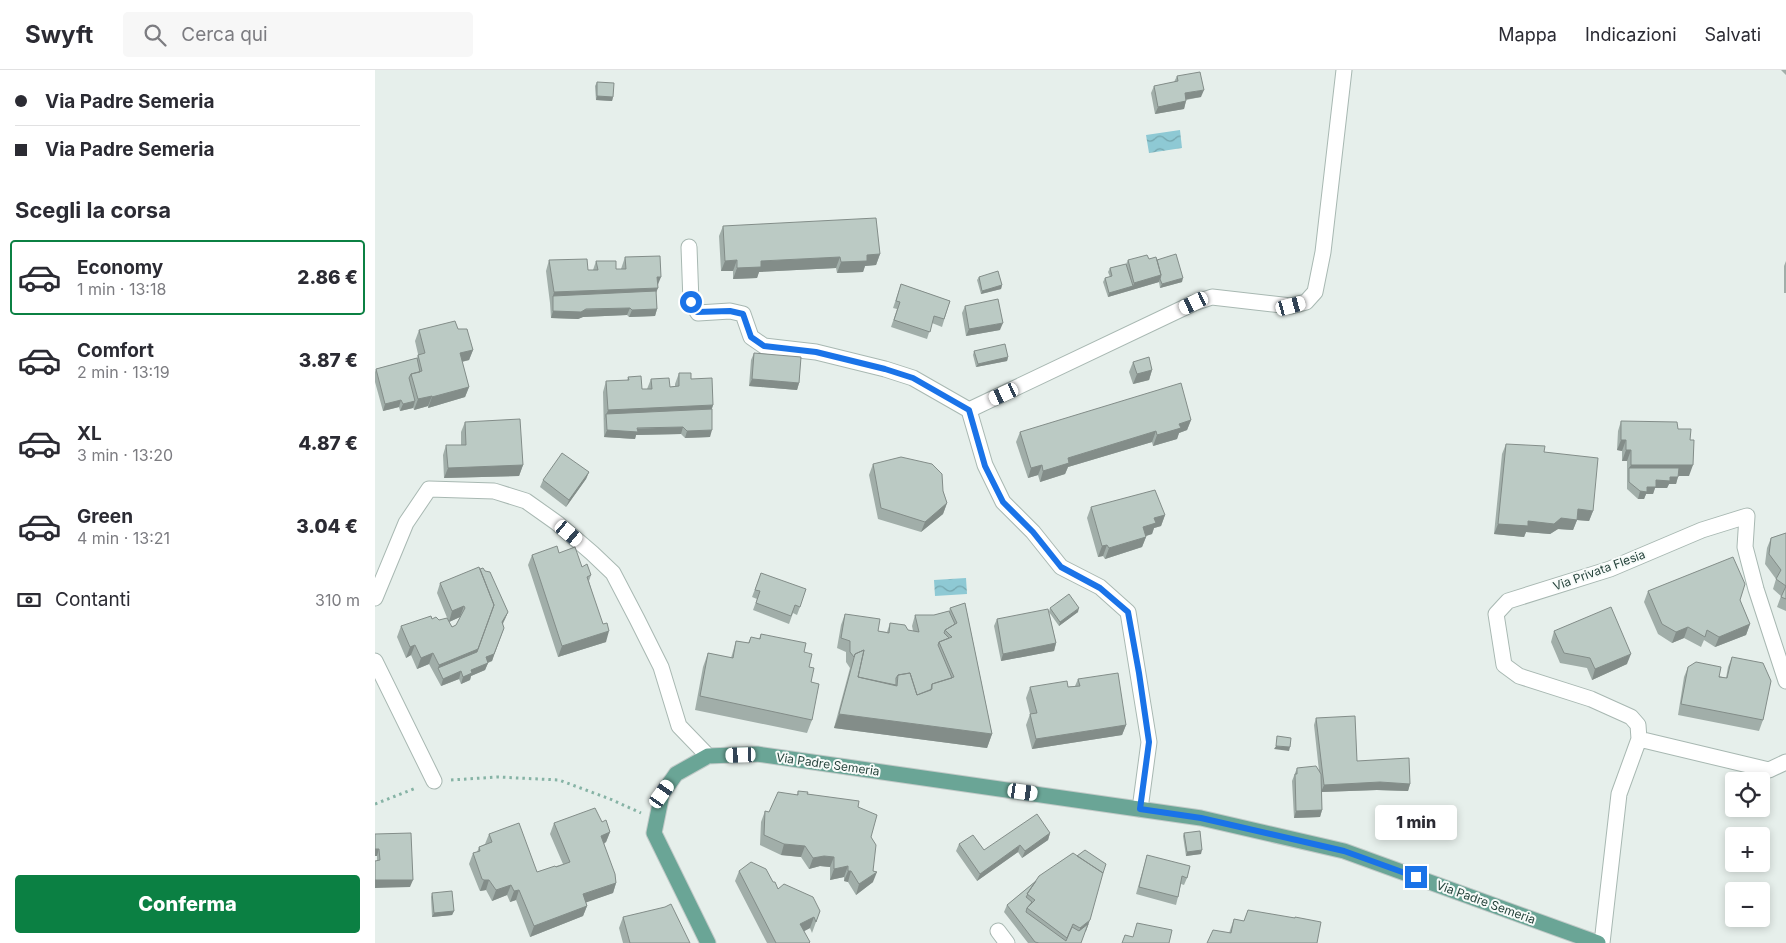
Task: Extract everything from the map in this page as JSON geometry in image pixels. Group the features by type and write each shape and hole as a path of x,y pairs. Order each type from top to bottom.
{"main road":[{"name":"Via Padre Semeria","path":"708,943 654,833 662,794 676,774 708,756 757,754 1201,818 1344,851 1598,943"}],"street":[{"path":"969,410 1194,303 1212,297 1291,306 1306,302 1315,292 1323,252 1344,70"},
{"path":"689,247 691,302 697,312 730,311 743,314 751,337 764,346 816,352 885,369 913,378 969,410 985,466 1003,502 1033,532 1061,567 1100,588 1128,612 1149,742 1140,809"},
{"path":"375,598 406,523 429,489 494,491 526,501 557,523 613,573 661,667 679,726 708,756"},
{"name":"Via Privata Flesia","path":"1639,739 1638,725 1631,717 1591,699 1519,676 1504,665 1495,614 1508,601 1611,569 1702,530 1747,516 1745,547 1756,589 1786,682"},
{"path":"375,660 434,781"},
{"path":"1602,943 1619,794 1639,739 1769,770 1786,762"}],"path":[{"path":"375,804 434,781 498,777 559,780 610,799 649,817"}],"water":[{"path":"1180,130 1182,148 1149,153 1146,135"},
{"path":"966,578 967,594 935,596 934,580"}],"building":[{"path":"1200,72 1204,90 1185,93 1186,101 1158,107 1154,86 1178,81 1177,76"},
{"path":"597,82 614,83 613,97 597,96"},
{"path":"876,218 880,254 867,255 867,261 841,262 840,257 761,261 761,267 737,268 737,260 725,261 723,226"},
{"path":"1176,254 1183,278 1162,284 1157,260"},
{"path":"1147,255 1149,259 1156,257 1161,275 1134,283 1128,260"},
{"path":"660,256 661,277 657,277 658,288 554,292 549,260 587,259 588,270 598,270 596,261 616,261 616,269 626,269 625,257"},
{"path":"1126,264 1133,286 1109,293 1105,278 1112,276 1110,268"},
{"path":"998,271 1002,285 982,291 979,277"},
{"path":"901,284 950,301 944,319 934,316 930,332 894,320 900,302 896,301"},
{"path":"656,291 657,309 586,309 581,312 553,311 553,296"},
{"path":"998,299 1003,323 969,329 965,306"},
{"path":"455,321 458,329 467,329 473,350 460,353 469,387 418,399 411,374 422,371 418,355 425,353 419,330"},
{"path":"1005,344 1008,357 978,364 974,351"},
{"path":"754,353 801,357 799,383 752,379"},
{"path":"1149,357 1152,370 1137,374 1133,362"},
{"path":"417,358 420,372 411,374 409,378 415,401 403,404 401,400 385,404 376,369"},
{"path":"679,373 691,373 691,379 712,378 713,405 608,410 606,381 629,380 628,377 641,376 642,389 652,389 651,379 669,378 670,387 679,386"},
{"path":"1181,383 1191,420 1179,424 1181,428 1157,435 1156,431 1068,458 1069,463 1043,471 1042,465 1031,468 1020,432"},
{"path":"712,409 712,430 687,431 683,427 637,428 638,432 607,430 606,414"},
{"path":"520,419 523,465 448,468 446,445 466,445 465,422"},
{"path":"1621,421 1677,422 1678,429 1691,429 1690,440 1694,440 1693,465 1631,465 1631,450 1626,450 1626,440 1621,440"},
{"path":"1506,444 1545,446 1544,452 1598,458 1593,511 1578,509 1577,520 1561,518 1554,524 1528,521 1528,526 1498,524"},
{"path":"562,453 589,472 569,500 543,480"},
{"path":"901,457 932,464 942,474 943,491 947,503 925,522 881,508 873,464"},
{"path":"1629,468 1679,468 1678,477 1670,477 1670,481 1656,480 1656,487 1647,487 1647,492 1640,491 1629,482"},
{"path":"1155,490 1165,515 1154,518 1156,523 1143,527 1146,537 1109,548 1107,545 1102,546 1091,507"},
{"path":"1786,533 1786,586 1776,579 1781,570 1769,554 1771,538"},
{"path":"557,546 559,553 575,547 582,567 587,564 591,575 587,577 603,624 607,623 609,631 562,646 532,555"},
{"path":"1733,557 1745,584 1740,600 1750,624 1719,637 1707,630 1705,637 1688,627 1676,632 1662,624 1648,591"},
{"path":"479,567 494,605 478,649 439,665 433,653 421,658 415,645 410,647 401,626 431,616 432,619 436,617 439,620 447,618 452,627 456,625 465,608 464,606 452,611 440,583"},
{"path":"483,568 485,571 490,572 508,612 502,622 504,628 494,654 486,657 488,663 471,670 472,673 463,677 461,671 443,679 438,668 477,652 494,605 480,569"},
{"path":"761,573 806,589 800,607 795,605 791,616 756,603 760,591 755,590"},
{"path":"1786,586 1786,599 1781,597"},
{"path":"1069,594 1079,608 1060,622 1050,608"},
{"path":"965,603 992,734 839,714 855,654 864,650 858,677 897,686 898,675 910,673 917,695 932,689 932,684 954,677 939,642 952,637 945,630 957,623 950,608"},
{"path":"1611,607 1631,654 1595,669 1590,658 1564,653 1554,631"},
{"path":"1048,609 1056,643 1003,654 997,619"},
{"path":"949,611 955,624 945,630 944,633 949,638 939,642 938,645 952,678 932,684 931,690 917,695 910,673 898,675 896,685 858,677 864,650 855,654 854,657 850,652 850,641 841,638 845,614 880,619 878,631 889,633 890,623 905,625 908,630 919,632 915,615 934,615"},
{"path":"761,634 806,643 804,652 812,654 809,667 814,668 811,682 819,684 812,720 700,696 708,653 733,658 736,641 749,643 751,637 760,639"},
{"path":"1732,657 1763,663 1771,681 1763,720 1681,704 1688,667 1696,662 1721,667 1719,677 1727,678"},
{"path":"1118,673 1126,725 1036,739 1030,714 1037,713 1030,687 1067,681 1068,687 1080,686 1078,679"},
{"path":"1355,716 1357,761 1409,758 1410,784 1380,782 1324,785 1316,718"},
{"path":"1277,736 1291,738 1290,747 1276,746"},
{"path":"1316,766 1321,774 1322,810 1296,811 1295,774 1297,774 1297,768"},
{"path":"798,791 808,792 807,794 859,801 858,807 877,815 871,837 876,845 873,871 877,872 859,884 851,871 848,871 848,866 834,869 834,857 813,858 805,846 784,844 764,835 765,811 769,812 778,792 798,795"},
{"path":"595,808 602,822 606,820 610,832 601,836 615,874 616,883 583,894 587,906 534,926 519,890 514,891 511,885 496,890 489,880 482,879 473,853 480,851 479,847 492,842 489,834 519,823 537,872 570,862 554,823"},
{"path":"1037,814 1050,833 1025,851 1020,845 980,874 959,844 973,835 984,850"},
{"path":"1200,831 1202,850 1187,852 1184,833"},
{"path":"411,833 413,880 375,880 375,861 380,860 379,849 375,849 375,834"},
{"path":"1085,850 1106,864 1103,873 1077,856"},
{"path":"1073,853 1103,873 1090,920 1080,928 1073,924 1067,938 1027,908 1035,900 1027,894 1039,876"},
{"path":"1147,855 1190,866 1187,878 1182,876 1178,897 1139,887"},
{"path":"751,862 766,869 778,889 784,884 813,897 820,911 816,922 814,917 800,924 809,943 776,943 739,871"},
{"path":"1036,881 1026,897 1032,902 1026,912 1066,941 1072,927 1079,931 1088,924 1081,943 1035,942 1007,905"},
{"path":"452,891 454,911 434,913 432,893"},
{"path":"671,904 690,943 630,943 623,917"},
{"path":"1248,910 1321,922 1317,943 1207,943 1213,930 1231,933 1234,919 1244,921"},
{"path":"1137,923 1172,930 1169,943 1122,943 1125,935 1133,937"}],"route":[{"path":"691,302 697,312 730,311 743,314 751,337 764,346 816,352 885,369 913,378 969,410 985,466 1003,502 1033,532 1061,567 1100,588 1128,612 1149,742 1140,809 1201,818 1344,851 1416,877"}]}
